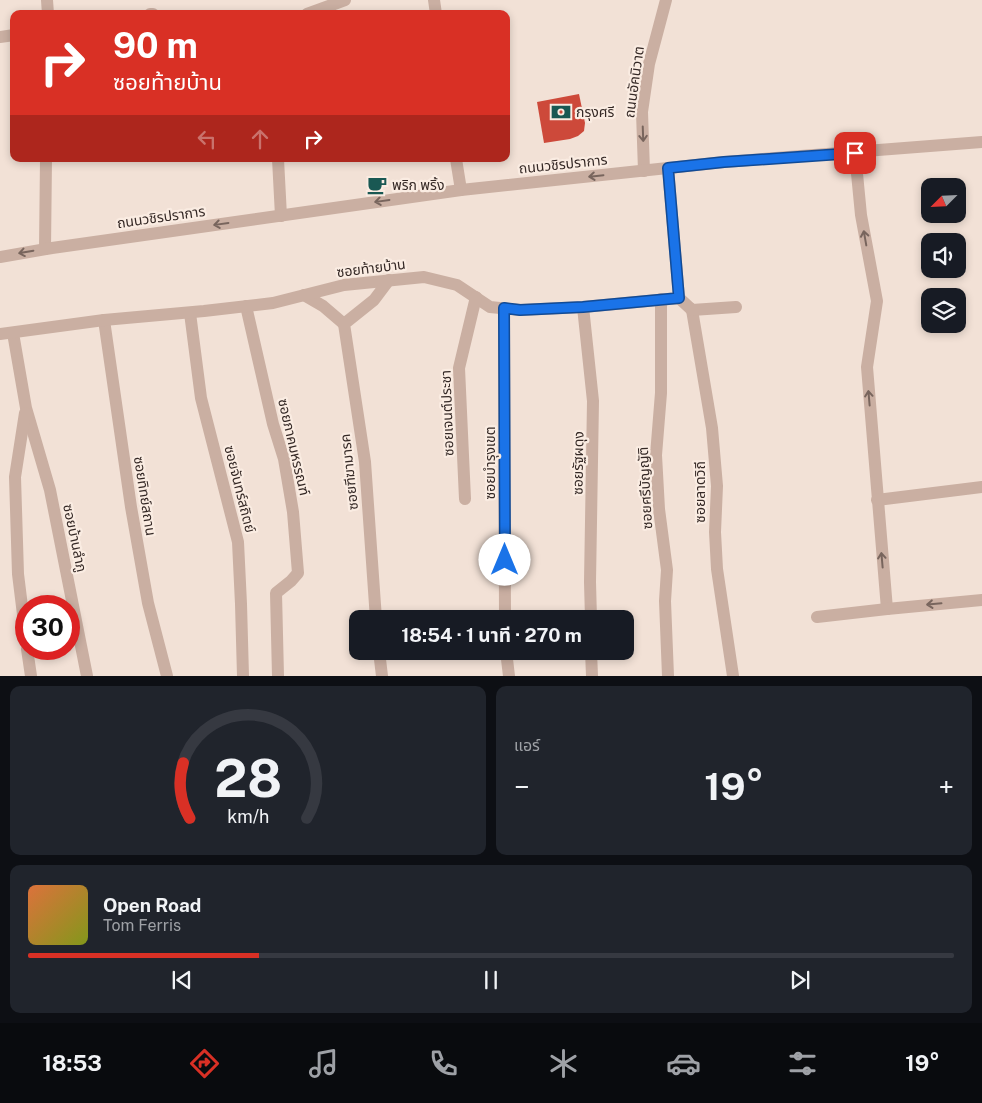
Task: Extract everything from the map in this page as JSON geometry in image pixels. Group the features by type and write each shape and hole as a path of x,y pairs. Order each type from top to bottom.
{"street":[{"path":"318,10 344,0"},
{"name":"ถนนอัคนิวาต","path":"644,171 642,112 649,64 666,0"},
{"name":"ถนนวชิรปราการ","path":"0,257 461,190 724,162 982,142"},
{"path":"855,153 861,215 876,301 866,367 887,609"},
{"path":"45,249 46,162"},
{"path":"278,162 281,216"},
{"path":"456,162 461,190"},
{"path":"668,168 679,298 692,310 736,307"},
{"name":"ซอยท้ายบ้าน","path":"0,334 104,320 190,313 273,303 344,285 424,278 457,285 490,306 520,310 583,307 679,298"},
{"path":"304,295 323,306 344,324 374,300 389,280"},
{"name":"ซอยเจนต์ประชา","path":"465,499 459,368 476,297"},
{"name":"ซอยศรีบัญญัติ","path":"661,300 661,393 656,455 659,509 667,570 665,600 668,676"},
{"name":"ซอยภาคมหรรณฑ์","path":"246,306 273,424 284,459 293,512 298,573 292,581 276,592 278,676"},
{"name":"ซอยรัฐผดุง","path":"583,307 593,401 591,610"},
{"name":"ซอยบำรุงเขต","path":"504,308 505,610"},
{"name":"ซอยลาดวิถี","path":"692,310 712,428 717,486 715,532 717,569 733,676"},
{"name":"ซอยจันทร์สถิตย์","path":"190,313 202,398 238,542 243,676"},
{"name":"ซอยทิทย์สถาน","path":"104,320 131,507 146,594 167,676"},
{"name":"ซอยฑีฆามารค","path":"344,324 365,462 375,610"},
{"name":"ซอยบ้านลำภู","path":"14,333 26,408 50,490 87,676"},
{"name":"ซอยบ้านลำภู","path":"21,595 18,574 15,477 26,408"},
{"path":"877,500 982,487"},
{"path":"817,617 982,600"},
{"path":"28,660 30,676"},
{"path":"380,660 382,676"},
{"path":"507,660 508,676"},
{"path":"591,660 592,676"}],"building":[{"name":"กรุงศรี","path":"579,94 585,123 584,131 570,139 544,143 537,102"}],"place":[{"name":"กรุงศรี","path":"561,112"},
{"name":"พริก พริ้ง","path":"377,185"}],"route":[{"path":"505,560 504,308 520,310 583,307 679,298 668,168 724,162 855,153"}]}
